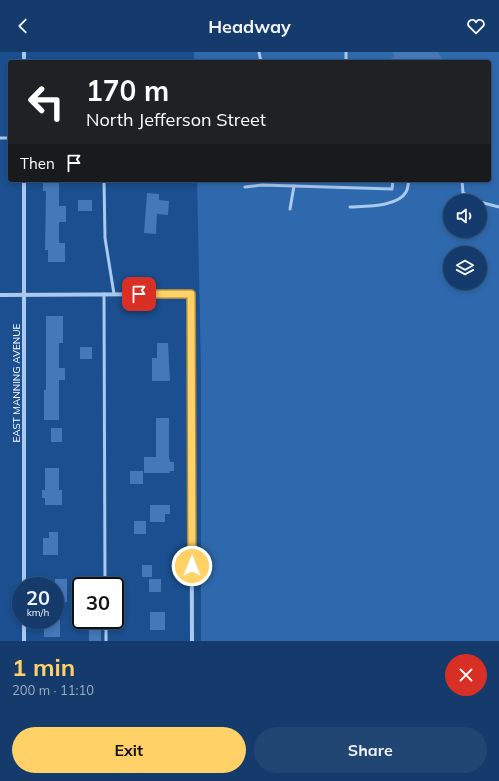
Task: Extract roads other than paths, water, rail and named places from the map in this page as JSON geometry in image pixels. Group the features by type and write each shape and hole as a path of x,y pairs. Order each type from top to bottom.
{"street":[{"name":"EAST MANNING AVENUE","path":"24,182 24,577"},
{"path":"0,295 191,294 192,641"},
{"path":"24,629 24,641"}],"lane":[{"path":"104,182 105,238 114,294"},
{"path":"245,186 392,189 393,182"},
{"path":"350,207 385,204 398,200 406,192 408,182"},
{"path":"462,182 463,193 465,194"},
{"path":"290,209 294,186"},
{"path":"487,203 499,207"},
{"path":"104,294 105,577"},
{"path":"106,629 106,641"}]}
